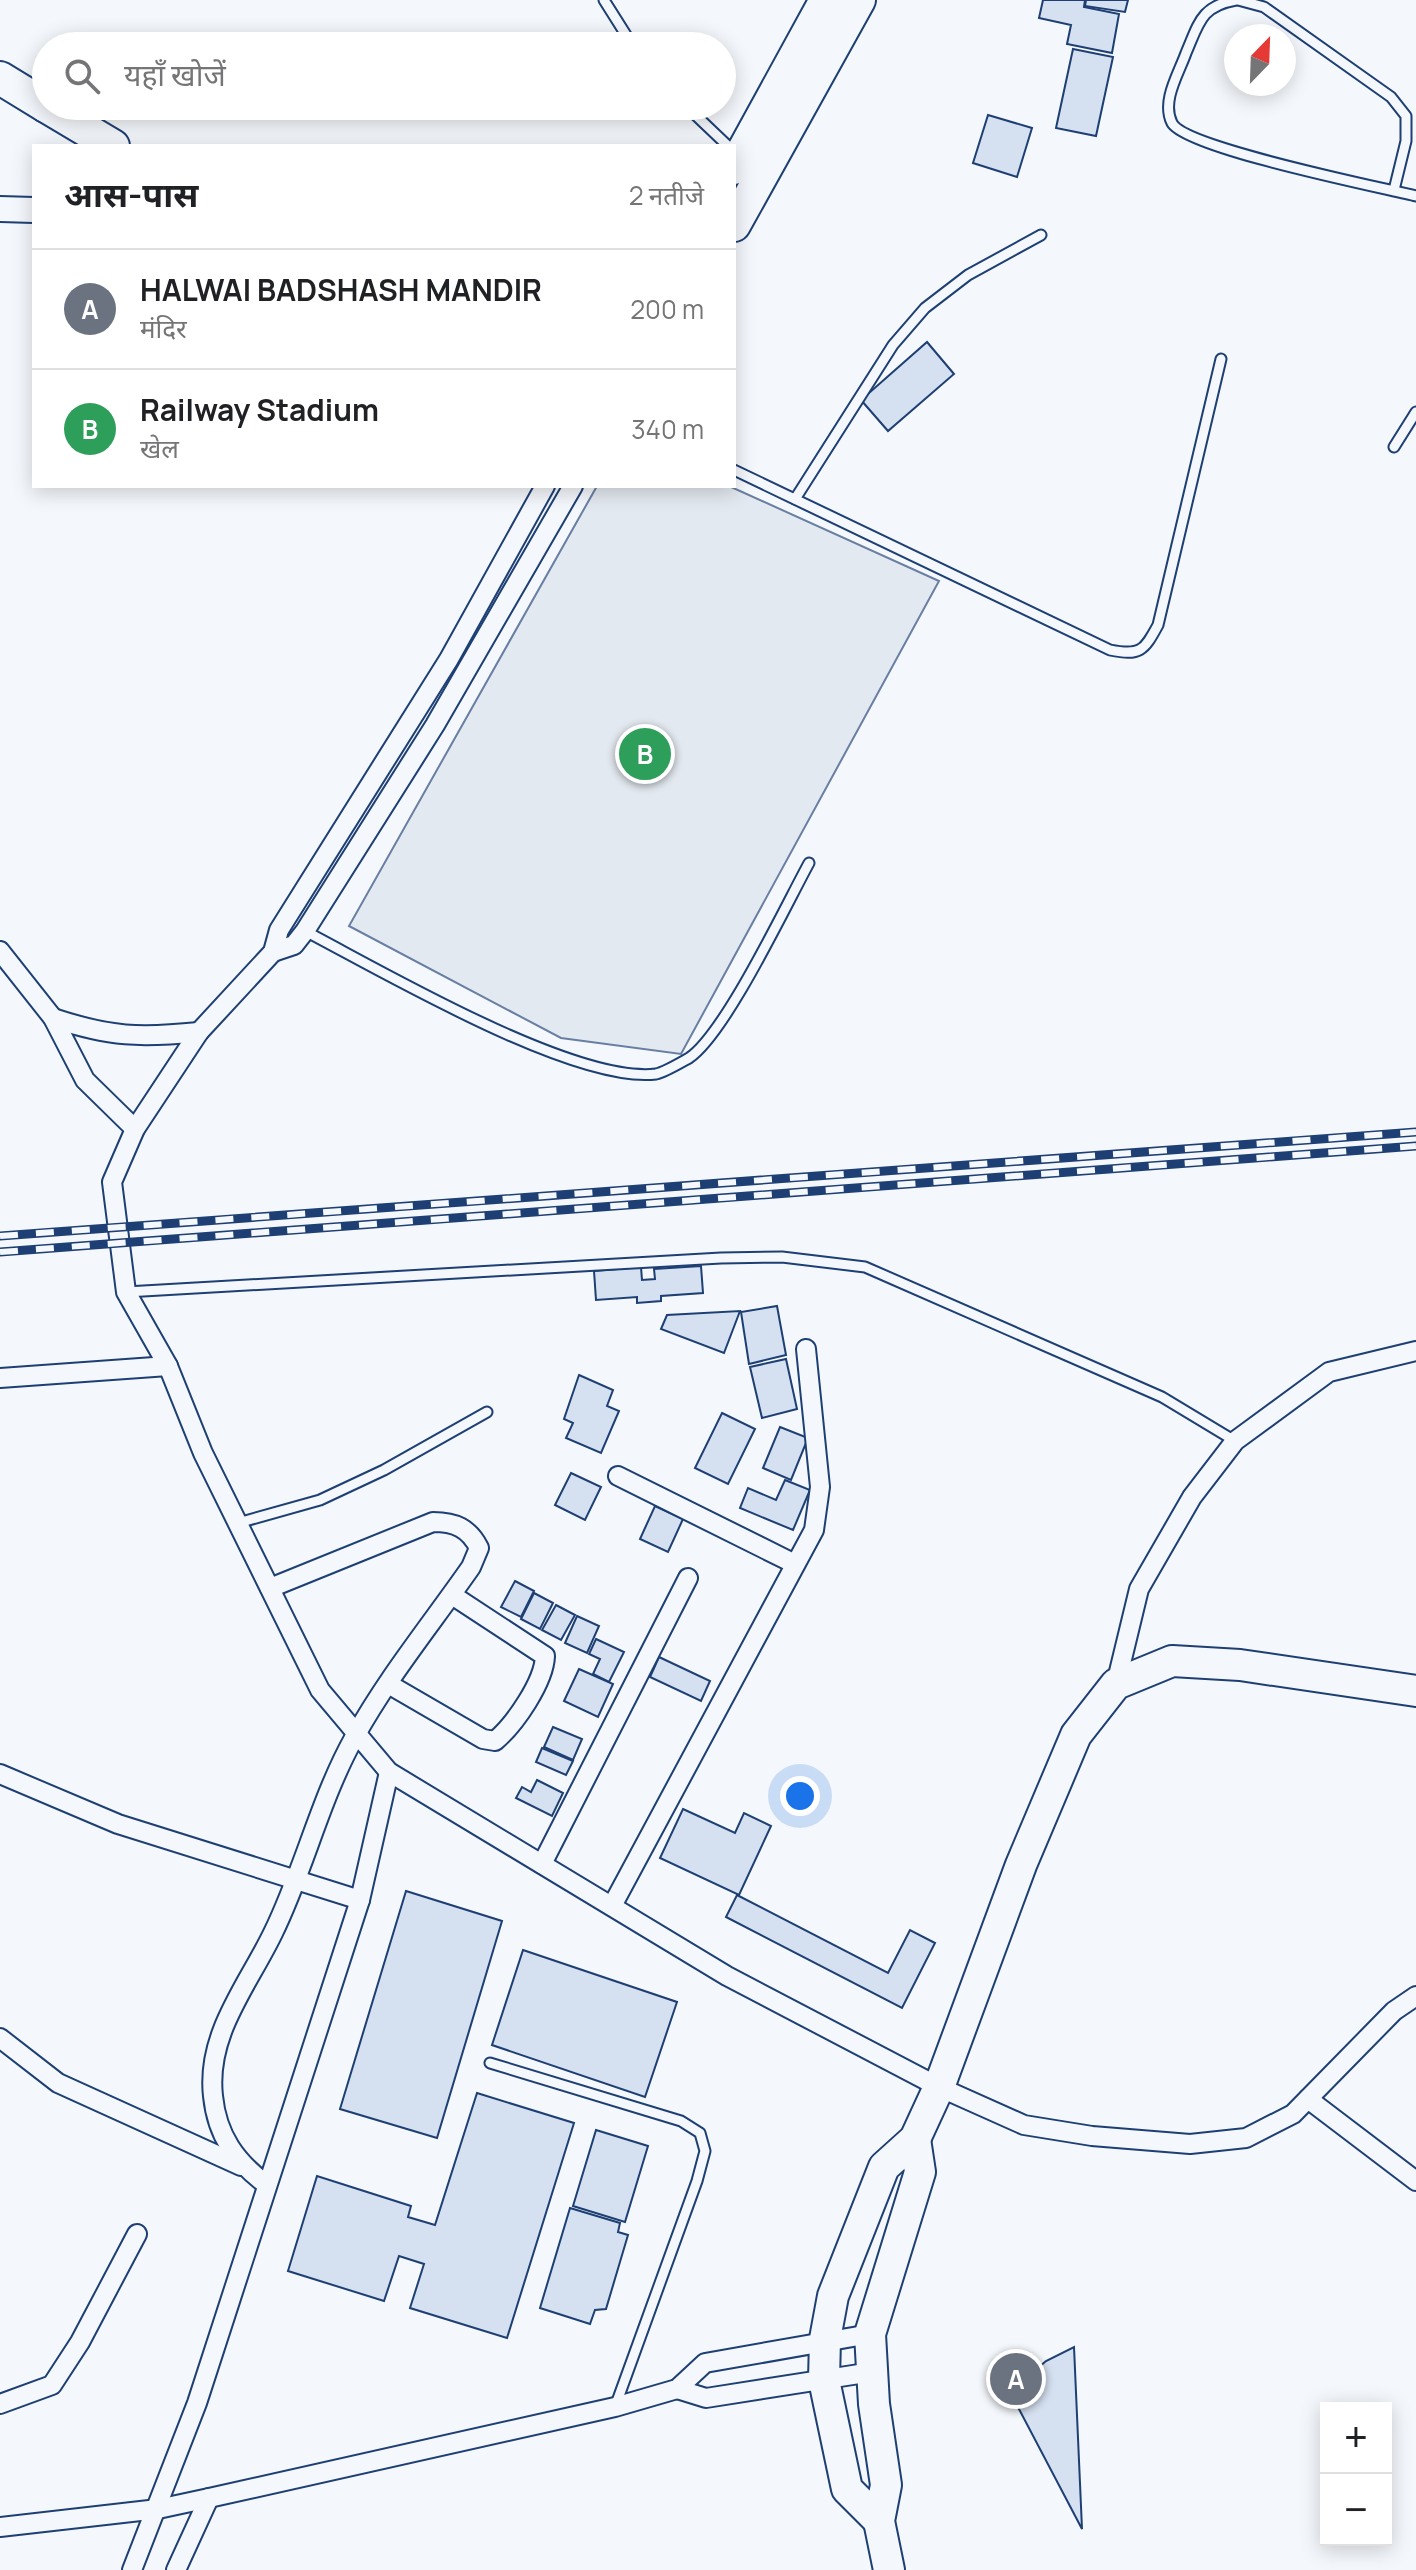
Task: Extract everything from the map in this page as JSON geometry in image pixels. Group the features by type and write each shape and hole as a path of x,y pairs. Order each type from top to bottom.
{"highway":[{"path":"736,153 826,0"},
{"path":"736,221 859,0"},
{"path":"0,78 32,97"},
{"path":"69,120 110,144"}],"main road":[{"path":"879,2521 847,2489 824,2380 825,2339 833,2296 884,2167 915,2139 939,2087 1021,1865 1076,1735 1116,1684 1172,1661 1240,1665 1416,1691"},
{"path":"892,2567 879,2521 886,2485 870,2334 920,2172 915,2139"}],"street":[{"path":"0,209 32,210"},
{"path":"544,488 449,659 279,930 273,952 199,1032 135,1129 112,1182 126,1292 168,1366 238,1523 320,1690 389,1772 727,1976 939,2087 1024,2125 1092,2136 1190,2144 1246,2138 1293,2114 1394,2011 1416,1996"},
{"path":"273,952 294,945 305,931 435,725 572,488"},
{"path":"0,951 53,1018 85,1080 135,1129"},
{"path":"53,1018 101,1034 148,1037 199,1032"},
{"path":"612,1906 814,1530 820,1487 806,1349"},
{"path":"1116,1684 1139,1589 1192,1497 1235,1441 1329,1372 1416,1351"},
{"path":"0,1378 168,1366"},
{"path":"618,1476 795,1564"},
{"path":"241,2166 223,2137 213,2095 216,2052 227,2015 272,1936 355,1735 452,1595 479,1548 472,1534 450,1522 433,1522 270,1588"},
{"path":"542,1864 688,1578"},
{"path":"390,1685 483,1739 495,1741 505,1733 545,1669 545,1656 452,1595"},
{"path":"132,2570 197,2403 360,1900 389,1772"},
{"path":"0,1774 118,1824 197,1851 298,1878 360,1900"},
{"path":"0,2038 58,2083 241,2166 267,2185"},
{"path":"1308,2099 1416,2181"},
{"path":"0,2404 52,2385 80,2342 137,2234"},
{"path":"0,2527 158,2509 209,2498 615,2407 677,2389 705,2363 825,2339 870,2334"},
{"path":"677,2389 706,2398 872,2372"},
{"path":"176,2570 209,2498"}],"lane":[{"path":"604,0 624,32"},
{"path":"1394,190 1406,141 1406,116 1391,97 1264,7 1237,0 1216,3 1200,18 1168,101 1172,123 1187,136 1220,148 1416,196"},
{"path":"699,120 722,144"},
{"path":"795,499 893,345 925,308 968,275 1041,235"},
{"path":"736,471 1110,650 1131,654 1146,647 1158,625 1221,359"},
{"path":"1394,447 1416,412"},
{"path":"305,931 470,1017 598,1069 658,1074 691,1057 717,1028 809,863"},
{"path":"126,1292 721,1258 782,1257 865,1267 1162,1397 1235,1441"},
{"path":"238,1523 320,1500 384,1470 487,1412"},
{"path":"490,2063 681,2121 700,2133 705,2151 697,2181 615,2407"}],"shaded area":[{"path":"596,488 733,488 939,581 681,1054 561,1038 349,926"}],"building":[{"path":"1043,0 1085,0 1084,7 1119,14 1112,53 1067,44 1071,25 1039,18"},
{"path":"1086,0 1128,0 1125,12 1085,6"},
{"path":"1073,49 1113,57 1096,136 1056,128"},
{"path":"988,115 1032,128 1017,177 973,163"},
{"path":"927,342 954,374 888,431 861,400"},
{"path":"701,1266 703,1293 661,1296 661,1301 637,1303 637,1297 596,1300 594,1271 641,1267 642,1280 655,1279 654,1269"},
{"path":"777,1306 786,1355 749,1364 741,1312"},
{"path":"740,1311 724,1353 661,1329 667,1315"},
{"path":"786,1359 797,1409 762,1418 750,1367"},
{"path":"579,1375 613,1390 607,1406 619,1411 601,1453 566,1438 573,1423 564,1419"},
{"path":"722,1413 755,1429 728,1484 695,1468"},
{"path":"780,1427 808,1438 791,1480 763,1468"},
{"path":"571,1473 601,1487 585,1520 555,1505"},
{"path":"785,1480 810,1490 793,1530 740,1508 748,1488 776,1500"},
{"path":"655,1506 683,1519 668,1552 640,1539"},
{"path":"515,1581 534,1591 521,1617 501,1607"},
{"path":"534,1593 553,1603 540,1629 521,1619"},
{"path":"556,1605 575,1615 561,1640 542,1630"},
{"path":"577,1616 599,1626 587,1653 565,1643"},
{"path":"596,1639 624,1652 609,1682 593,1674 600,1659 589,1654"},
{"path":"659,1657 710,1681 701,1701 650,1677"},
{"path":"579,1669 613,1684 598,1717 564,1701"},
{"path":"553,1727 582,1739 573,1760 544,1747"},
{"path":"542,1748 573,1761 566,1775 536,1762"},
{"path":"537,1780 563,1793 552,1816 516,1798 522,1787 531,1792"},
{"path":"683,1809 735,1833 744,1813 771,1826 739,1895 660,1858"},
{"path":"406,1891 502,1921 437,2138 340,2109"},
{"path":"737,1895 888,1973 910,1930 935,1943 902,2008 726,1917"},
{"path":"523,1950 677,2002 645,2097 492,2045"},
{"path":"477,2093 574,2123 507,2338 410,2308 424,2264 399,2256 384,2301 288,2271 317,2176 411,2206 408,2217 435,2225"},
{"path":"596,2130 648,2146 625,2222 573,2206"},
{"path":"570,2208 620,2223 618,2232 628,2235 606,2309 595,2310 590,2324 540,2308"},
{"path":"1074,2347 1082,2529 1010,2392 1046,2361"}],"railway":[{"path":"0,1236 1416,1132"},
{"path":"0,1252 1416,1146"}],"place":[{"name":"Railway Stadium","path":"645,754"},
{"name":"HALWAI BADSHASH MANDIR","path":"1016,2379"}]}
